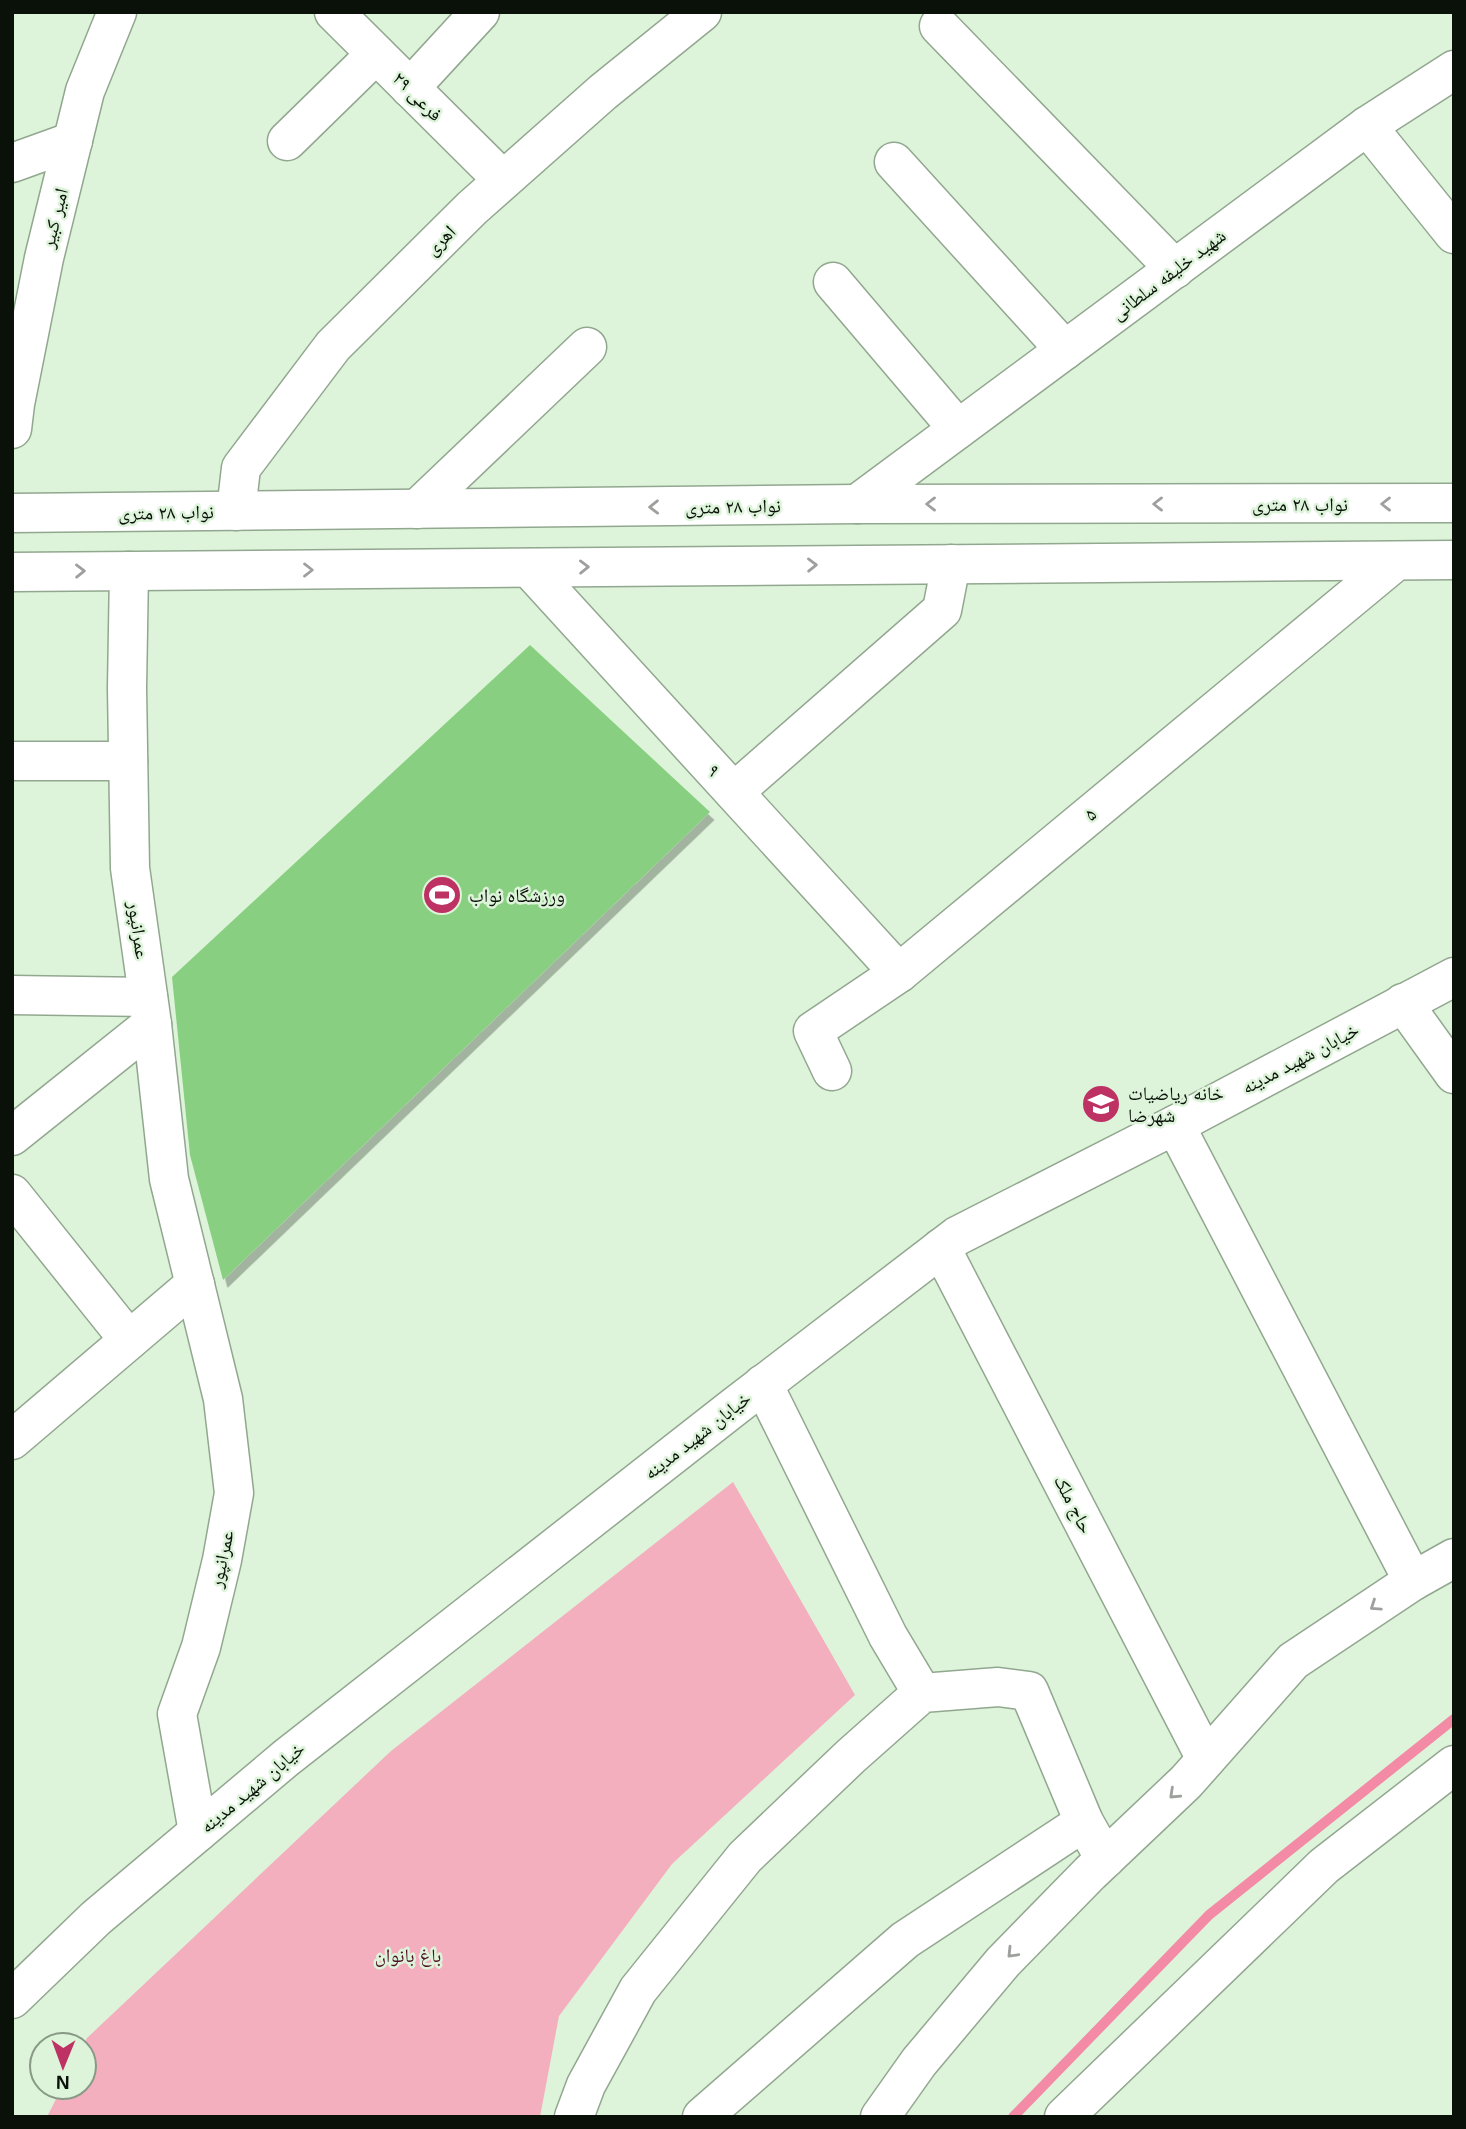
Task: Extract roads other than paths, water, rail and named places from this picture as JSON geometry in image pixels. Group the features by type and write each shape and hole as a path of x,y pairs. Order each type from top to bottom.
{"street":[{"name":"امیر کبیر","path":"12,429 20,342 44,258 85,91 117,12"},
{"name":"فرعی ۲۹","path":"334,12 503,180"},
{"path":"410,88 480,12"},
{"name":"اهری","path":"236,512 241,468 333,346 471,208 603,92 702,12"},
{"path":"939,26 1175,269"},
{"path":"287,141 376,54"},
{"name":"شهید خلیفه سلطانی","path":"857,504 1367,126 1454,70"},
{"path":"1367,126 1454,234"},
{"path":"12,163 73,141"},
{"path":"894,162 1065,350"},
{"path":"833,282 958,429"},
{"path":"417,509 587,347"},
{"name":"نواب ۲۸ متری","path":"12,513 857,504 1454,503"},
{"path":"12,572 1454,560"},
{"name":"۵","path":"832,1071 813,1031 899,973 1396,561"},
{"path":"734,792 942,610 951,564"},
{"name":"۹","path":"529,568 899,973"},
{"name":"عمرانپور","path":"130,571 130,868 150,1010 169,1179 222,1399 234,1493 222,1560 201,1647 177,1714 198,1832"},
{"path":"12,761 128,761"},
{"name":"خیابان شهید مدینه","path":"12,1999 96,1918 286,1758 763,1384 957,1236 1175,1125 1454,977"},
{"path":"12,995 150,1010"},
{"path":"1403,1003 1454,1074"},
{"path":"12,1136 150,1010"},
{"path":"1175,1125 1413,1581"},
{"path":"12,1194 129,1340"},
{"name":"حاج ملک","path":"941,1248 1206,1759"},
{"path":"12,1440 195,1284"},
{"path":"763,1384 888,1636 922,1693"},
{"path":"880,2117 919,2062 1003,1962 1186,1782 1293,1661 1413,1581 1454,1558"},
{"path":"574,2117 586,2085 638,1990 745,1857 922,1693 998,1687 1028,1691 1084,1822 1105,1859"},
{"path":"1064,2117 1324,1866 1454,1765"},
{"path":"702,2117 905,1940 1084,1822"}],"waterway":[{"path":"1013,2117 1209,1915 1454,1719"}],"place":[{"name":"ورزشگاه نواب","path":"442,895"},
{"name":"خانه ریاضیات شهرضا","path":"1101,1104"}],"park label":[{"name":"باغ بانوان","path":"408,1955"}]}
